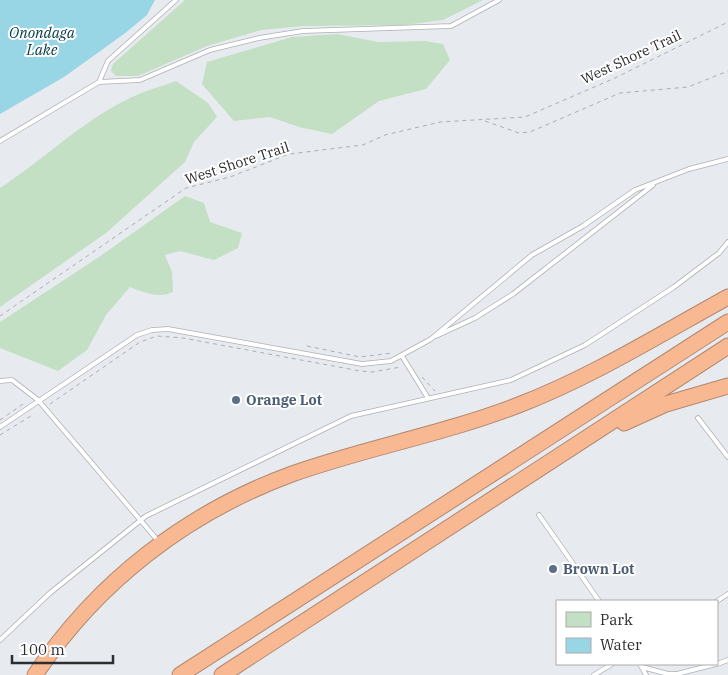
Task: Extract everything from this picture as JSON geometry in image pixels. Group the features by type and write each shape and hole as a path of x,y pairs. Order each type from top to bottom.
{"highway":[{"path":"34,675 75,621 108,587 161,543 204,514 293,474 516,406 573,382 728,297"},
{"path":"180,675 728,322"},
{"path":"222,675 728,346"},
{"path":"578,445 666,404 728,386"}],"lane":[{"path":"99,82 108,61 176,0"},
{"path":"0,141 99,82 140,80 210,50 268,36 303,31 451,26 500,0"},
{"path":"431,338 532,255 583,226 635,190 689,169 728,159"},
{"path":"0,427 137,335 152,330 168,329 362,364 384,363 395,359 431,338 475,318 513,294 657,182"},
{"path":"0,640 50,593 139,520 350,416 511,380 585,345 674,287 719,253 728,242"},
{"path":"402,356 428,398"},
{"path":"0,381 12,380 38,400 139,520 161,543"},
{"path":"698,418 728,457"},
{"path":"539,515 598,600"},
{"path":"594,675 610,665"},
{"path":"641,665 668,674 677,674 712,665"},
{"path":"641,665 646,675"}],"path":[{"name":"West Shore Trail","path":"0,316 186,188 230,177 289,154 363,145 384,135 440,122 484,121 525,116 615,78 728,22"},
{"name":"West Shore Trail","path":"484,121 519,133 530,132 620,93 688,87 728,71"},
{"path":"49,405 140,342 157,336 183,338 360,371 372,372 396,366"},
{"path":"307,346 360,357 392,352 395,359"},
{"path":"0,420 23,404"},
{"path":"0,435 34,414"}],"green space":[{"path":"185,0 483,0 443,20 404,25 303,26 261,30 207,46 138,76 116,76 111,71 113,64"},
{"path":"337,34 378,42 425,41 443,44 450,60 426,89 379,101 332,134 299,127 270,117 234,121 202,84 207,62 292,37"},
{"path":"176,81 208,103 217,117 194,142 185,162 106,233 0,307 0,188 109,109 138,94"},
{"path":"185,196 204,203 210,222 242,233 238,248 214,260 180,251 165,255 172,272 173,292 157,295 130,287 106,315 87,350 58,371 0,348 0,322 99,257"}],"water":[{"name":"Onondaga Lake","path":"0,0 155,0 147,15 124,34 64,77 0,114"}],"place":[{"name":"Orange Lot","path":"236,400"},
{"name":"Brown Lot","path":"553,569"}]}
